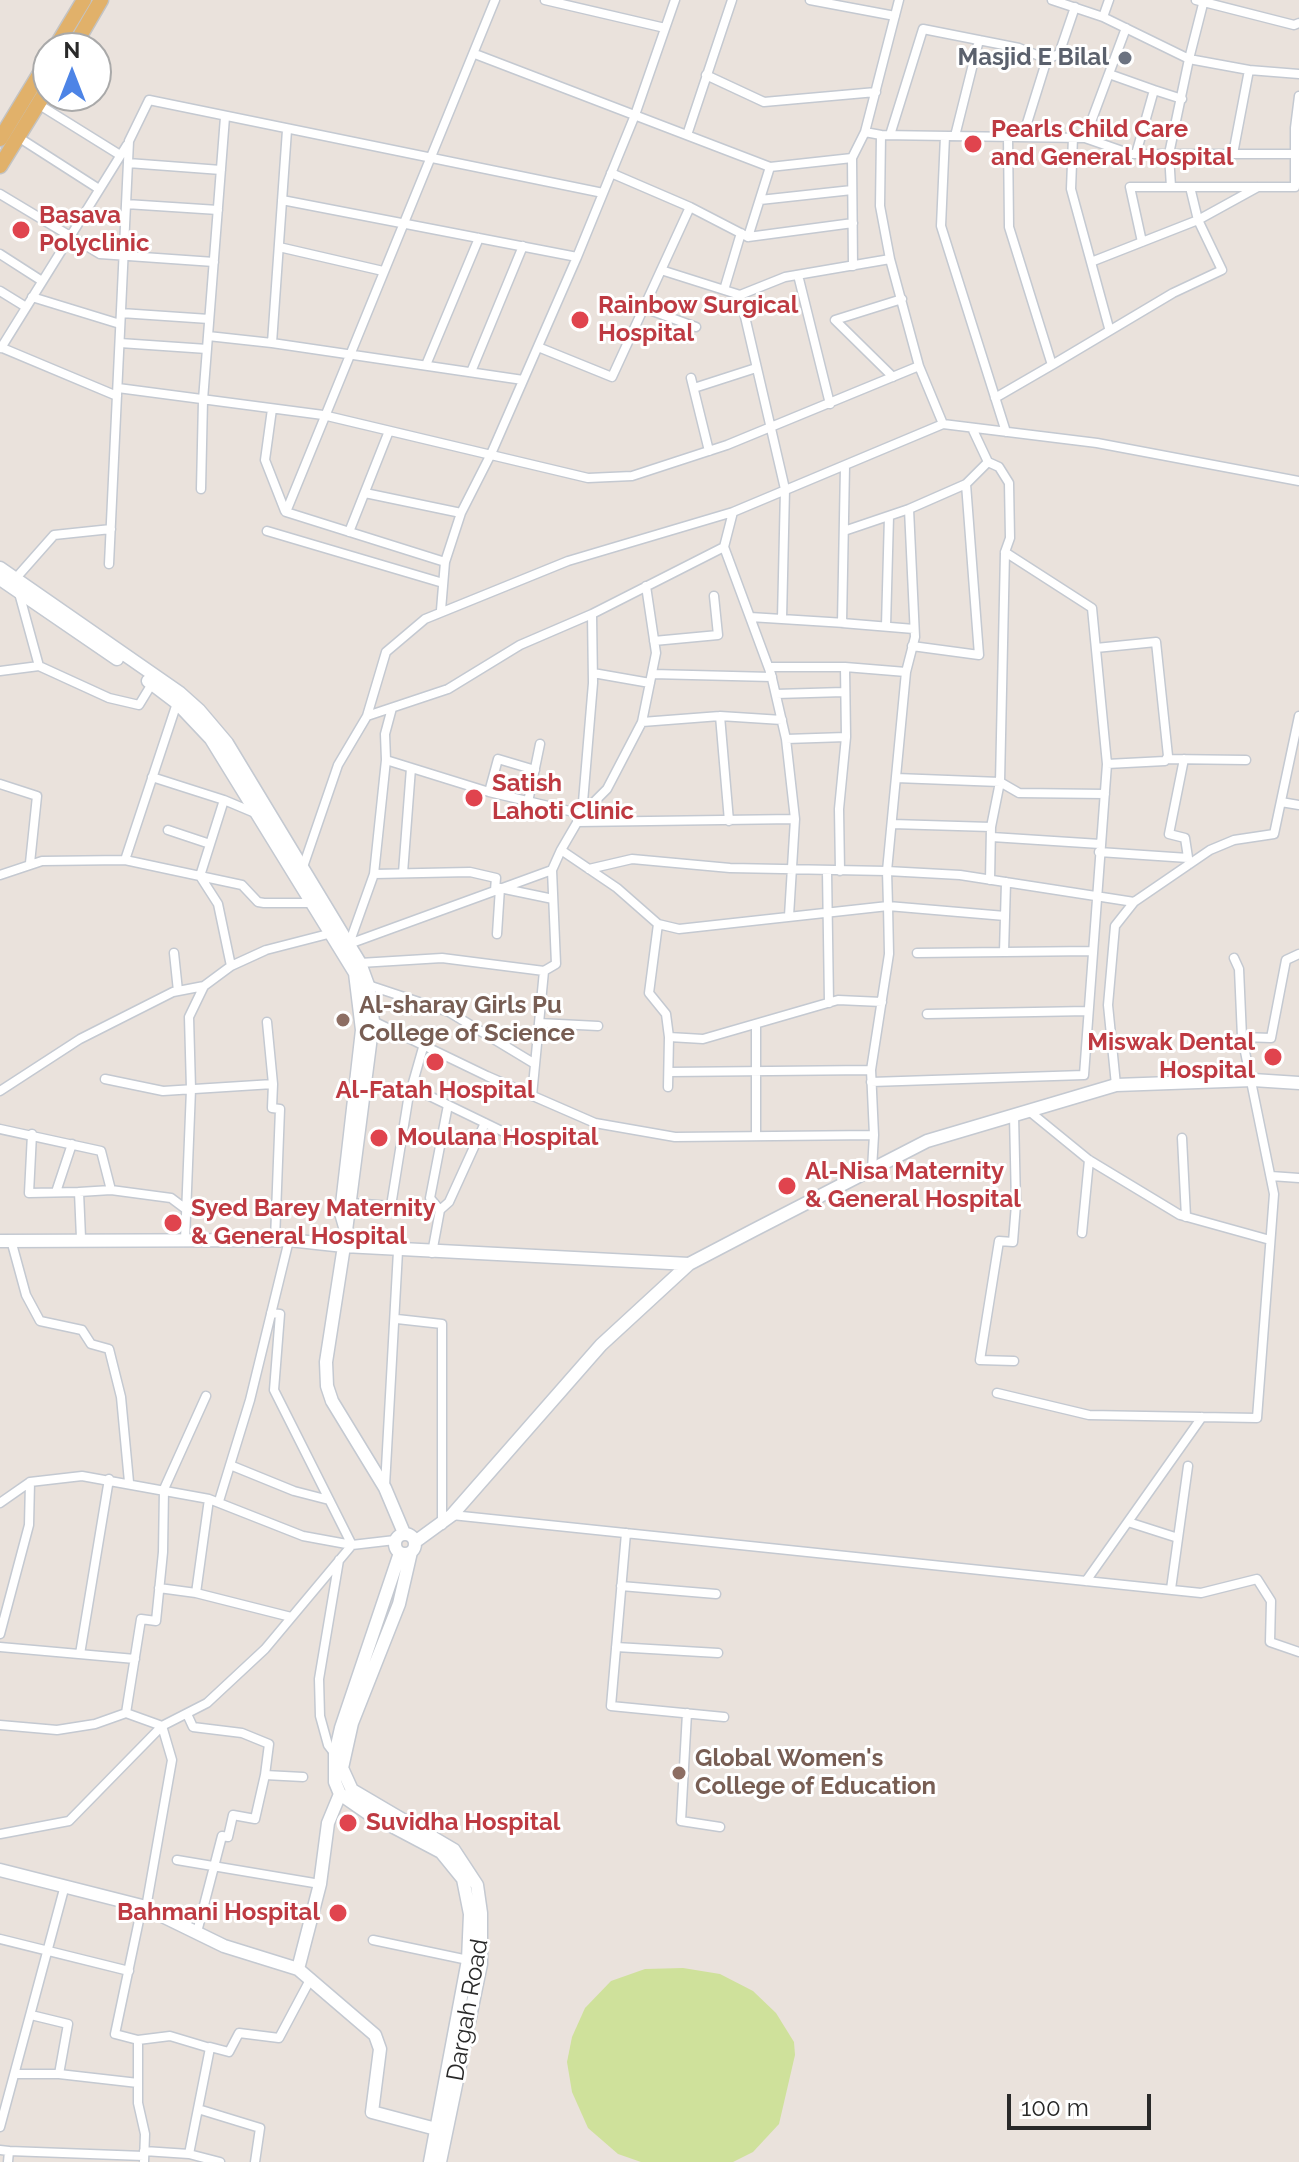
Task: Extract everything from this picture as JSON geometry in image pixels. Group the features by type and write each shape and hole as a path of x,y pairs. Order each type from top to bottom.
{"main road":[{"path":"65,32 84,0"},
{"path":"82,32 101,0"},
{"path":"0,139 32,86"},
{"path":"0,166 33,112"},
{"path":"0,568 17,584 199,710 227,743 303,867 352,966 361,1005 362,1030 341,1213 345,1227"},
{"path":"0,579 17,584"},
{"path":"154,680 211,739 311,903 349,944 368,985 373,1021 352,1203 345,1227 326,1362 327,1386 332,1401 385,1488 399,1536 408,1549"},
{"path":"298,1969 320,1884 328,1823 340,1794 335,1782 335,1754 408,1549 452,1515 601,1345 689,1264 927,1141 1014,1115 1116,1085 1253,1080 1299,1083"},
{"path":"6,1240 289,1240 398,1251 689,1264"},
{"path":"399,1536 408,1549"},
{"name":"Dargah Road","path":"408,1549 399,1604 352,1723 342,1768 352,1790 454,1850 477,1885 481,1913 481,1964 440,2162"},
{"name":"Dargah Road","path":"340,1794 441,1852 463,1879 470,1914 468,1960 430,2162"},
{"path":"0,1870 64,1889 144,1907 224,1946 298,1969 311,1977 378,2042 372,2112 436,2129"}],"street":[{"path":"286,512 348,352 495,0"},
{"path":"545,0 665,28"},
{"path":"441,610 445,562 461,513 491,454 577,257 635,115 675,0"},
{"path":"687,135 732,0"},
{"path":"810,0 895,16"},
{"path":"853,266 852,158 865,132 899,0"},
{"path":"1052,0 1103,17 1189,59 1249,70 1299,74"},
{"path":"1103,17 1109,0"},
{"path":"1171,187 1169,154 1202,1 1294,25 1299,23"},
{"path":"943,424 919,366 890,259 880,206 885,135 923,29 1019,48 1047,59 1059,54 1075,7"},
{"path":"1085,138 1126,28"},
{"path":"979,40 950,136 941,226 1006,432"},
{"path":"475,54 770,167 852,158"},
{"path":"1023,136 1047,59"},
{"path":"1233,154 1249,70"},
{"path":"1109,74 1182,99"},
{"path":"706,75 764,102 876,92"},
{"path":"1136,154 1154,90"},
{"path":"1142,242 1130,187 1297,188 1295,154 1299,96"},
{"path":"603,193 149,100 129,141 0,348 117,392 323,415 491,454 534,468 588,478 632,476 709,451 919,366"},
{"path":"51,112 120,155"},
{"path":"201,489 203,400 225,117"},
{"path":"272,343 287,130"},
{"path":"865,132 885,135 1073,137 1136,154 1295,154"},
{"path":"1008,136 1009,227 1052,365"},
{"path":"18,137 99,189"},
{"path":"1073,137 1071,189 1109,328"},
{"path":"109,564 129,141"},
{"path":"128,163 221,170"},
{"path":"724,290 770,167"},
{"path":"611,173 745,235 853,223"},
{"path":"995,398 1109,328 1222,270 1198,220 1190,187"},
{"path":"1091,262 1198,220 1258,187"},
{"path":"760,200 852,190"},
{"path":"0,194 100,254 214,262"},
{"path":"282,200 577,257"},
{"path":"126,204 218,210"},
{"path":"538,347 612,377 690,207"},
{"path":"426,365 479,238"},
{"path":"471,372 523,246"},
{"path":"279,247 383,271"},
{"path":"0,254 42,281"},
{"path":"661,270 740,295 798,275 890,259"},
{"path":"798,275 830,404"},
{"path":"0,291 26,307"},
{"path":"740,295 785,489 782,619"},
{"path":"32,297 120,324"},
{"path":"893,377 835,320 902,299"},
{"path":"644,308 696,327"},
{"path":"121,313 209,319"},
{"path":"208,336 348,352 523,380"},
{"path":"120,343 207,349"},
{"path":"694,388 756,368"},
{"path":"691,378 709,451"},
{"path":"272,409 265,460 286,512"},
{"path":"303,867 338,765 367,716 386,652 441,610 568,561 733,512 943,424 1097,443 1299,481"},
{"path":"972,428 988,462 999,467 1009,483 1010,538 1005,552 1000,782 992,832 990,880"},
{"path":"349,532 389,431"},
{"path":"844,531 909,509 966,484 988,462"},
{"path":"845,466 845,623"},
{"path":"912,646 979,655 966,484"},
{"path":"365,493 461,513"},
{"path":"872,1169 871,1070 889,954 887,871 906,672 914,629 909,509"},
{"path":"286,512 445,562"},
{"path":"733,512 724,547 769,667 786,739 795,819 789,916"},
{"path":"886,626 889,516"},
{"path":"39,666 17,584 54,535 111,529"},
{"path":"267,531 443,583"},
{"path":"367,716 448,689 520,645 592,614 724,547"},
{"path":"871,1082 1084,1075 1107,764 1092,608 1005,552"},
{"path":"360,963 442,958 544,971 556,964 552,870 579,818 607,789 642,722 651,678 654,641 646,586"},
{"path":"654,641 718,635 714,596"},
{"path":"579,818 593,673 592,614"},
{"path":"750,617 914,629"},
{"path":"1096,648 1156,642 1168,759"},
{"path":"0,671 39,666 109,698 139,705 154,680"},
{"path":"769,667 845,667 906,672"},
{"path":"840,871 839,809 846,737 845,667"},
{"path":"593,673 651,678 772,677"},
{"path":"776,694 844,692"},
{"path":"125,860 177,703"},
{"path":"349,944 374,874 386,760 385,734 392,708"},
{"path":"642,722 720,716 782,720"},
{"path":"720,716 729,821"},
{"path":"1116,1085 1108,1005 1115,926 1134,902 1188,861 1225,843 1274,834 1299,716"},
{"path":"786,739 846,737"},
{"path":"528,802 540,744"},
{"path":"489,792 498,759 535,770"},
{"path":"1107,764 1168,759 1246,760"},
{"path":"1184,759 1169,834 1185,838 1188,861"},
{"path":"386,760 579,818 795,819"},
{"path":"403,873 411,768"},
{"path":"152,777 255,813"},
{"path":"896,778 1000,782 1019,793 1105,794"},
{"path":"0,784 37,796 30,863"},
{"path":"200,876 224,800"},
{"path":"1281,802 1299,805"},
{"path":"892,824 992,832 1188,861"},
{"path":"168,830 210,844"},
{"path":"561,850 658,924 679,929 888,906 1005,916"},
{"path":"589,869 632,859 792,871 887,871 1006,882 1134,902"},
{"path":"0,875 30,863 125,860 242,885 264,903 311,903"},
{"path":"349,944 552,870"},
{"path":"827,871 829,1003"},
{"path":"374,874 470,872 496,878 497,934"},
{"path":"200,876 218,904 231,966"},
{"path":"1004,952 1006,882"},
{"path":"498,889 553,899"},
{"path":"658,924 649,993 666,1014 668,1087"},
{"path":"0,1091 80,1039 178,991 204,986 231,966 266,950 336,932"},
{"path":"917,953 1092,951"},
{"path":"174,953 178,991"},
{"path":"1242,1037 1271,1038 1286,960 1299,954"},
{"path":"997,1393 1089,1415 1257,1418 1270,1240 1271,1176 1242,1037 1239,969 1234,958"},
{"path":"532,1096 544,971"},
{"path":"368,985 449,1012 535,1064"},
{"path":"185,1240 191,1089 189,1017 204,986"},
{"path":"669,1037 703,1039 829,1003 882,1002"},
{"path":"927,1014 1088,1011"},
{"path":"373,1021 595,1123 675,1137 874,1135"},
{"path":"267,1022 272,1108 280,1109 275,1240"},
{"path":"539,1023 598,1026"},
{"path":"756,1024 756,1136"},
{"path":"352,1203 391,1206 411,1087 424,1044"},
{"path":"669,1072 871,1070"},
{"path":"105,1079 151,1090 273,1084"},
{"path":"411,1087 514,1137"},
{"path":"440,1210 430,1198 448,1105"},
{"path":"1029,1111 1089,1160 1186,1217 1270,1240"},
{"path":"1014,1115 1016,1204 1013,1242 999,1241 980,1360 1014,1361"},
{"path":"432,1253 440,1210 449,1202 485,1123"},
{"path":"0,1129 101,1151 111,1190"},
{"path":"32,1134 29,1193 111,1190 171,1198 187,1210"},
{"path":"1182,1138 1186,1217"},
{"path":"56,1192 72,1144"},
{"path":"1082,1233 1089,1160"},
{"path":"1271,1176 1299,1178"},
{"path":"79,1192 81,1238"},
{"path":"6,1240 26,1295 40,1321 82,1330 91,1344 109,1349 121,1397 129,1482"},
{"path":"219,1501 289,1240"},
{"path":"385,1488 397,1319 398,1251"},
{"path":"271,1313 280,1314 274,1390 352,1545"},
{"path":"397,1319 442,1324 442,1525"},
{"path":"126,1713 141,1619 156,1621 164,1489 206,1396"},
{"path":"1086,1581 1202,1417"},
{"path":"230,1465 294,1491 329,1500"},
{"path":"1171,1589 1188,1466"},
{"path":"0,1503 30,1482 82,1476 129,1482 219,1501 303,1536 352,1545 399,1536"},
{"path":"80,1654 109,1479"},
{"path":"0,1634 4,1598 21,1565 29,1525 30,1482"},
{"path":"196,1593 209,1499"},
{"path":"452,1515 1201,1593 1257,1579 1271,1601 1270,1642 1299,1652"},
{"path":"1128,1522 1178,1538"},
{"path":"626,1533 611,1706 724,1717"},
{"path":"0,1824 0,1834 69,1821 162,1726 207,1703 265,1649 352,1545"},
{"path":"335,1754 328,1745 320,1716 319,1679 340,1559"},
{"path":"621,1586 716,1594"},
{"path":"159,1588 196,1593 291,1617"},
{"path":"0,1647 135,1659"},
{"path":"616,1647 718,1653"},
{"path":"0,1725 57,1730 95,1724 126,1713 162,1726"},
{"path":"687,1713 681,1821 720,1827"},
{"path":"187,1714 193,1727 242,1733 269,1744 255,1819 233,1815 228,1837 222,1836 197,1932"},
{"path":"162,1726 172,1760 144,1907 115,2034 138,2040 170,2036 229,2051 238,2033 279,2038 311,1977"},
{"path":"265,1775 303,1777"},
{"path":"177,1860 320,1884"},
{"path":"1,2123 17,2074 64,1889"},
{"path":"0,1939 129,1971"},
{"path":"373,1940 468,1960"},
{"path":"31,2015 68,2024 59,2074"},
{"path":"138,2040 144,2156"},
{"path":"189,2154 210,2047"},
{"path":"17,2074 59,2074 138,2083"},
{"path":"198,2109 260,2128 255,2162"},
{"path":"8,2162 5,2150 144,2156 189,2154 220,2162"}],"green space":[{"path":"683,1968 720,1974 753,1991 776,2013 794,2042 795,2055 779,2124 753,2152 733,2162 641,2162 618,2154 588,2128 572,2092 567,2062 572,2037 585,2008 611,1981 645,1969"}],"place":[{"name":"Masjid E Bilal","path":"1125,58"},
{"name":"Pearls Child Care and General Hospital","path":"973,144"},
{"name":"Basava Polyclinic","path":"21,230"},
{"name":"Rainbow Surgical Hospital","path":"580,320"},
{"name":"Satish Lahoti Clinic","path":"474,798"},
{"name":"Al-sharay Girls Pu College of Science","path":"343,1020"},
{"name":"Miswak Dental Hospital","path":"1273,1057"},
{"name":"Al-Fatah Hospital","path":"435,1062"},
{"name":"Moulana Hospital","path":"379,1138"},
{"name":"Al-Nisa Maternity & General Hospital","path":"787,1186"},
{"name":"Syed Barey Maternity & General Hospital","path":"173,1223"},
{"name":"Global Women's College of Education","path":"679,1773"},
{"name":"Suvidha Hospital","path":"348,1823"},
{"name":"Bahmani Hospital","path":"338,1913"}]}
